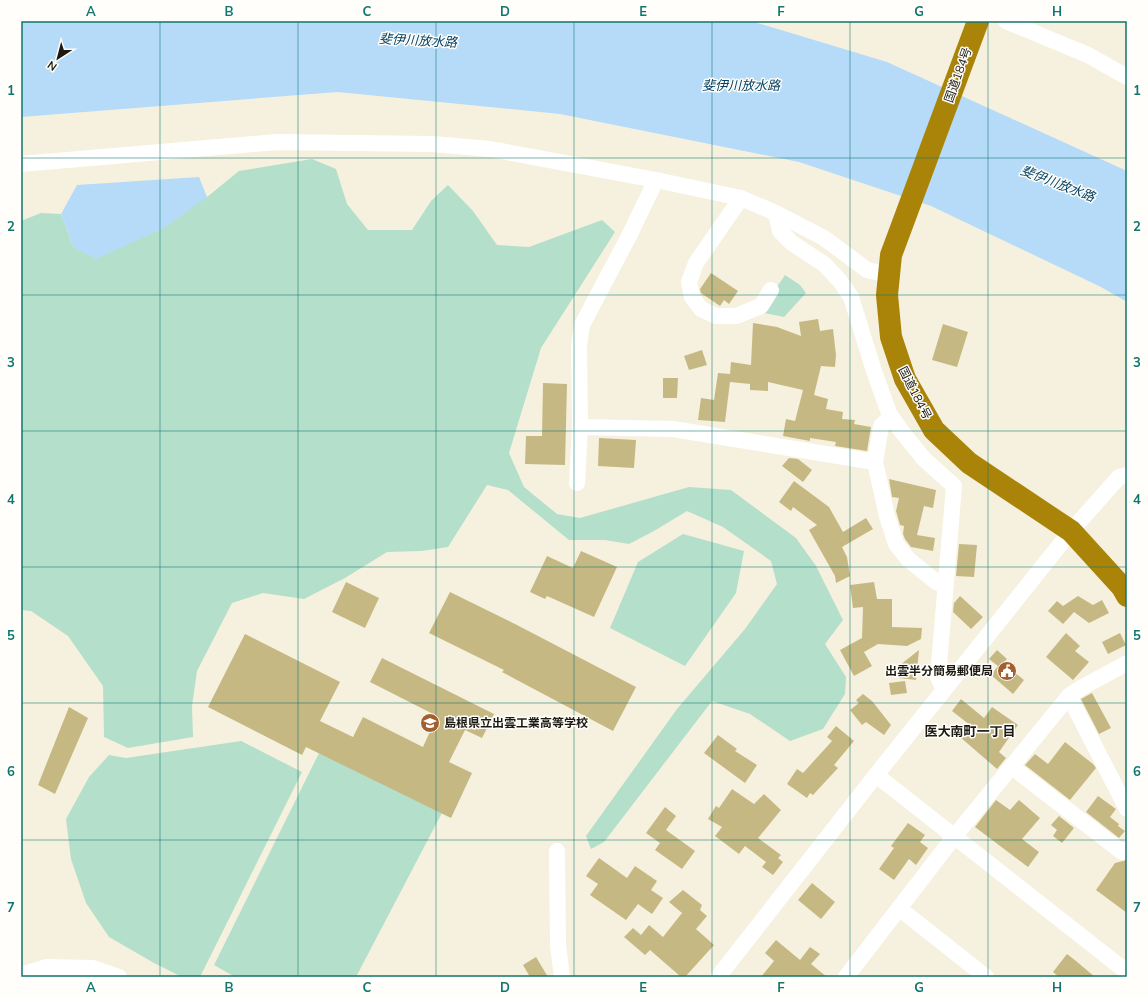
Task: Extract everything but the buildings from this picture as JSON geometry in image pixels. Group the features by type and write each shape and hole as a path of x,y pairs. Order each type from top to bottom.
{"highway":[{"name":"国道184号","path":"974,30 890,265 886,295 891,336 905,379 934,430 969,463 1071,531 1125,589"}],"street":[{"path":"1006,21 1088,55 1127,77"},
{"path":"21,164 277,142 432,144 490,150 656,180 741,198 776,213 824,238 867,270 890,265"},
{"path":"576,483 580,427 579,346 582,326 629,236 656,180"},
{"path":"741,198 696,263 690,282 692,297 701,309 716,316 736,316 761,306 772,290"},
{"path":"776,213 780,231 792,243 824,264 840,281 851,297 874,371 891,417 924,459 954,486 938,677 944,690"},
{"path":"891,417 881,426 875,462 887,516 896,544 908,559 935,581 945,586"},
{"path":"580,427 673,429 875,462"},
{"path":"718,977 876,775 1071,531 1119,477 1127,475"},
{"path":"846,977 900,909 954,837 1069,696 1127,663"},
{"path":"1069,696 1127,809"},
{"path":"1012,767 1122,852 1127,849"},
{"path":"876,775 1127,972"},
{"path":"556,850 558,945 562,977"},
{"path":"900,909 986,977"},
{"path":"21,975 46,967 93,968 119,977"}],"green space":[{"path":"312,159 336,169 347,204 368,230 412,230 431,201 448,185 473,211 497,245 529,247 602,220 615,232 541,348 509,453 524,487 557,514 580,518 689,487 731,490 796,538 816,566 843,620 825,644 846,677 845,694 823,729 790,741 750,714 712,701 604,842 591,849 586,836 677,709 745,629 777,584 771,561 723,527 687,511 629,544 605,540 569,540 508,490 487,485 448,547 422,551 387,552 345,578 304,599 263,593 232,603 197,671 192,706 193,737 128,748 104,737 103,686 68,636 31,611 21,610 21,221 41,213 61,214 74,248 207,197 239,171"},
{"path":"785,275 800,285 806,293 784,317 760,312"},
{"path":"683,534 744,551 736,593 685,666 610,628 638,562"},
{"path":"241,741 302,772 200,977 182,977 109,937 86,903 71,859 66,819 89,777 109,755 126,758"},
{"path":"322,747 444,809 356,977 235,977 214,965"}],"water":[{"name":"斐伊川放水路","path":"21,21 751,21 887,62 1127,171 1127,302 1101,287 931,206 799,162 560,114 338,92 21,117"},
{"path":"199,177 207,197 164,228 96,259 74,248 61,214 77,185"}],"place":[{"name":"出雲半分簡易郵便局","path":"1007,671"},
{"name":"島根県立出雲工業高等学校","path":"430,723"}],"district":[{"name":"医大南町一丁目","path":"970,731"}]}
